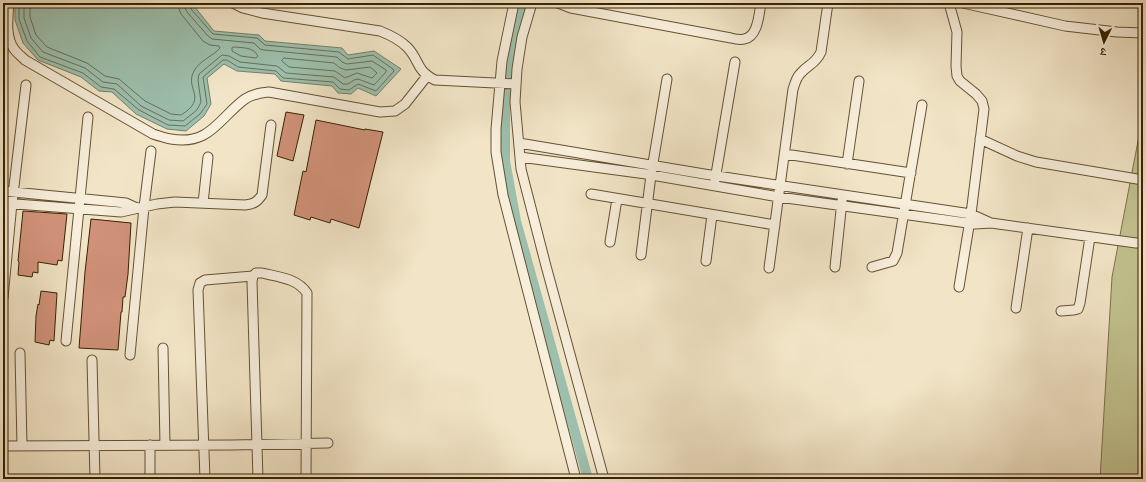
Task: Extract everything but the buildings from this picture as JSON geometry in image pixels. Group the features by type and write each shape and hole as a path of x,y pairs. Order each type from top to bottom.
{"street":[{"path":"9,3 7,26 9,40 14,50 25,60 147,130 170,139 184,140 200,138 215,129 246,99 256,94 269,92 380,112 395,111 405,104 427,76"},
{"path":"233,3 243,8 262,13 380,31 395,37 408,48 421,70 427,76 435,80 515,84"},
{"path":"514,3 508,29 501,83 496,129 496,152 503,195 576,479"},
{"path":"532,3 522,37 515,84 515,102 520,157 546,266 604,479"},
{"path":"558,3 571,8 731,38 744,39 752,36 755,30 761,3"},
{"path":"769,268 793,89 800,74 812,65 821,52 828,3"},
{"path":"949,3 957,32 957,76 960,81 982,101 984,109 970,219 959,287"},
{"path":"963,3 1066,26 1117,32 1143,33"},
{"path":"714,186 735,62"},
{"path":"641,255 652,171 667,79"},
{"path":"848,164 859,81"},
{"path":"3,298 7,203 13,192 26,85"},
{"path":"872,267 893,261 897,253 922,104"},
{"path":"66,341 88,117"},
{"path":"7,203 121,212 157,204 175,202 245,205 254,204 262,195 271,125"},
{"path":"980,139 1017,156 1036,162 1143,180"},
{"path":"519,143 652,171 714,186 779,197 903,214 970,219"},
{"path":"130,355 140,208 151,151"},
{"path":"785,154 911,173"},
{"path":"203,203 208,157"},
{"path":"520,157 716,176 905,204 991,223 1143,243"},
{"path":"3,191 126,203 140,208"},
{"path":"591,194 775,225"},
{"path":"834,267 843,195"},
{"path":"610,242 617,199"},
{"path":"706,261 712,215"},
{"path":"1016,308 1028,228"},
{"path":"1061,311 1078,309 1090,237"},
{"path":"205,479 198,290 200,283 205,280 253,276 256,273 262,273 297,282 303,286 307,293 306,479"},
{"path":"253,276 258,479"},
{"path":"163,348 165,446"},
{"path":"20,353 22,446"},
{"path":"92,360 96,479"},
{"path":"3,446 165,446 328,443"},
{"path":"150,445 150,479"}],"shaded area":[{"path":"1143,115 1143,479 1100,479 1112,277"}],"water":[{"path":"15,3 194,3 194,6 214,31 259,35 265,41 342,48 348,55 374,51 401,69 376,96 358,88 351,94 338,93 332,86 281,81 275,74 237,71 224,64 207,78 211,104 204,116 186,131 167,129 136,114 112,92 99,91 81,77 38,60 23,43 15,20"}],"waterway":[{"path":"524,3 519,19 508,75 505,103 505,161 516,221 588,479"}]}
